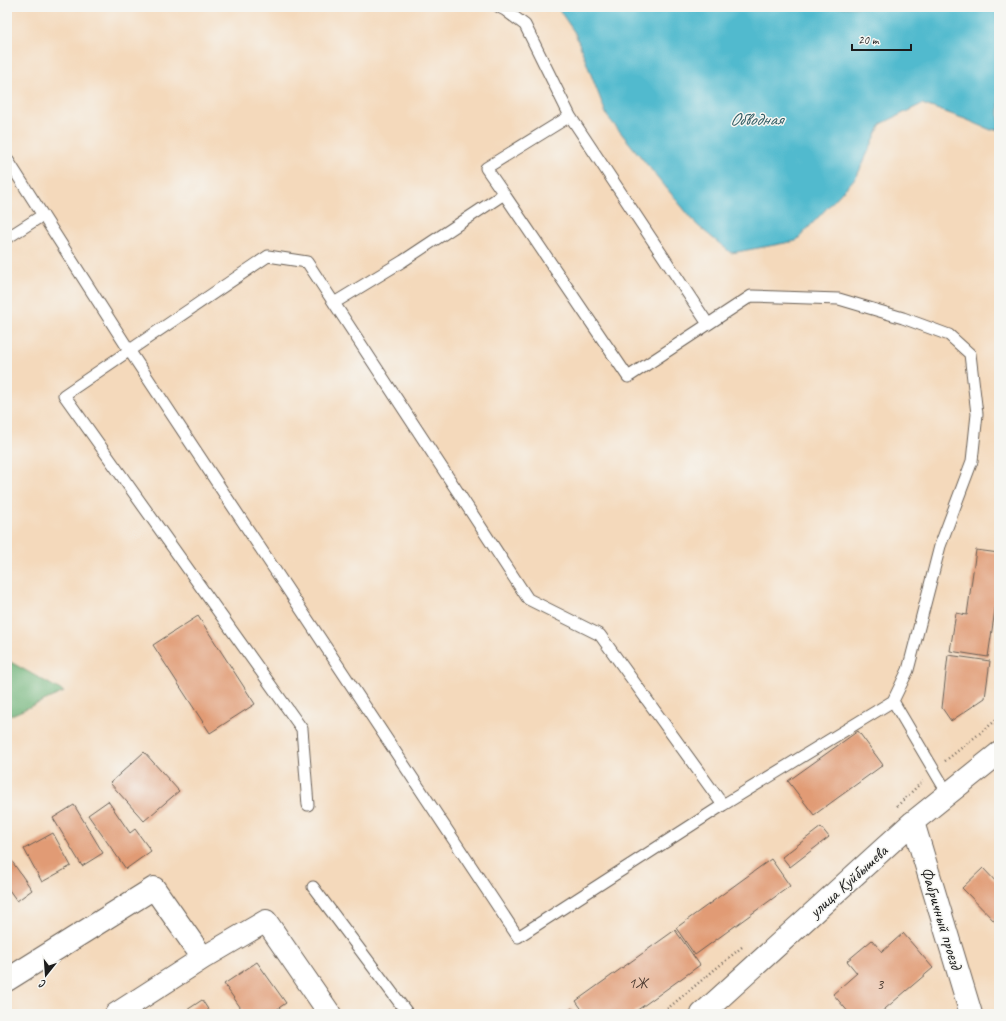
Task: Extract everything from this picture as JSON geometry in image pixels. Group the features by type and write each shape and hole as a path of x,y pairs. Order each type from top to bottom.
{"street":[{"name":"улица Куйбышева","path":"702,1014 912,822 999,753"},
{"name":"Фабричный проезд","path":"912,822 971,1014"},
{"path":"7,980 154,888 203,958"},
{"path":"116,1014 203,958 266,921 330,1014"}],"lane":[{"path":"498,7 505,10 525,25 570,116 708,324"},
{"path":"7,160 129,350 518,937 724,805 893,701 908,670 940,546 972,461 977,414 970,354 949,335 903,318 839,299 751,296 628,377 486,168 570,116"},
{"path":"334,303 403,261 504,194"},
{"path":"7,238 43,215"},
{"path":"308,805 302,729 64,395 268,256 307,262 528,599 600,635 724,805"},
{"path":"893,701 948,794"},
{"path":"313,888 408,1014"}],"green space":[{"path":"7,660 64,692 7,717"}],"water":[{"name":"Обводная","path":"557,7 999,7 999,129 991,130 922,104 881,124 857,176 796,241 731,253 697,225 607,116 575,33"}],"building":[{"path":"976,550 999,553 999,583 988,657 950,651 956,613 967,615"},
{"path":"198,616 255,704 210,733 153,645"},
{"path":"948,655 990,661 985,698 951,721 942,708"},
{"path":"858,731 883,765 814,815 788,781"},
{"path":"144,752 179,791 144,821 110,783"},
{"path":"108,801 130,833 135,829 151,851 126,869 88,815"},
{"path":"74,805 103,853 82,866 53,818"},
{"path":"821,827 829,837 790,867 782,857"},
{"path":"53,833 71,866 42,882 24,849"},
{"path":"771,859 790,886 695,955 676,928"},
{"path":"11,860 32,890 17,901 7,887 7,863"},
{"path":"983,868 999,885 999,926 962,888"},
{"path":"675,930 700,965 632,1014 585,1014 576,1001"},
{"path":"903,933 933,968 879,1014 850,1014 833,994 857,973 847,961 872,940 882,952"},
{"path":"257,962 286,1003 270,1014 245,1014 224,984"},
{"path":"202,1000 211,1014 181,1014"},
{"path":"572,1008 576,1014 563,1014"}]}
